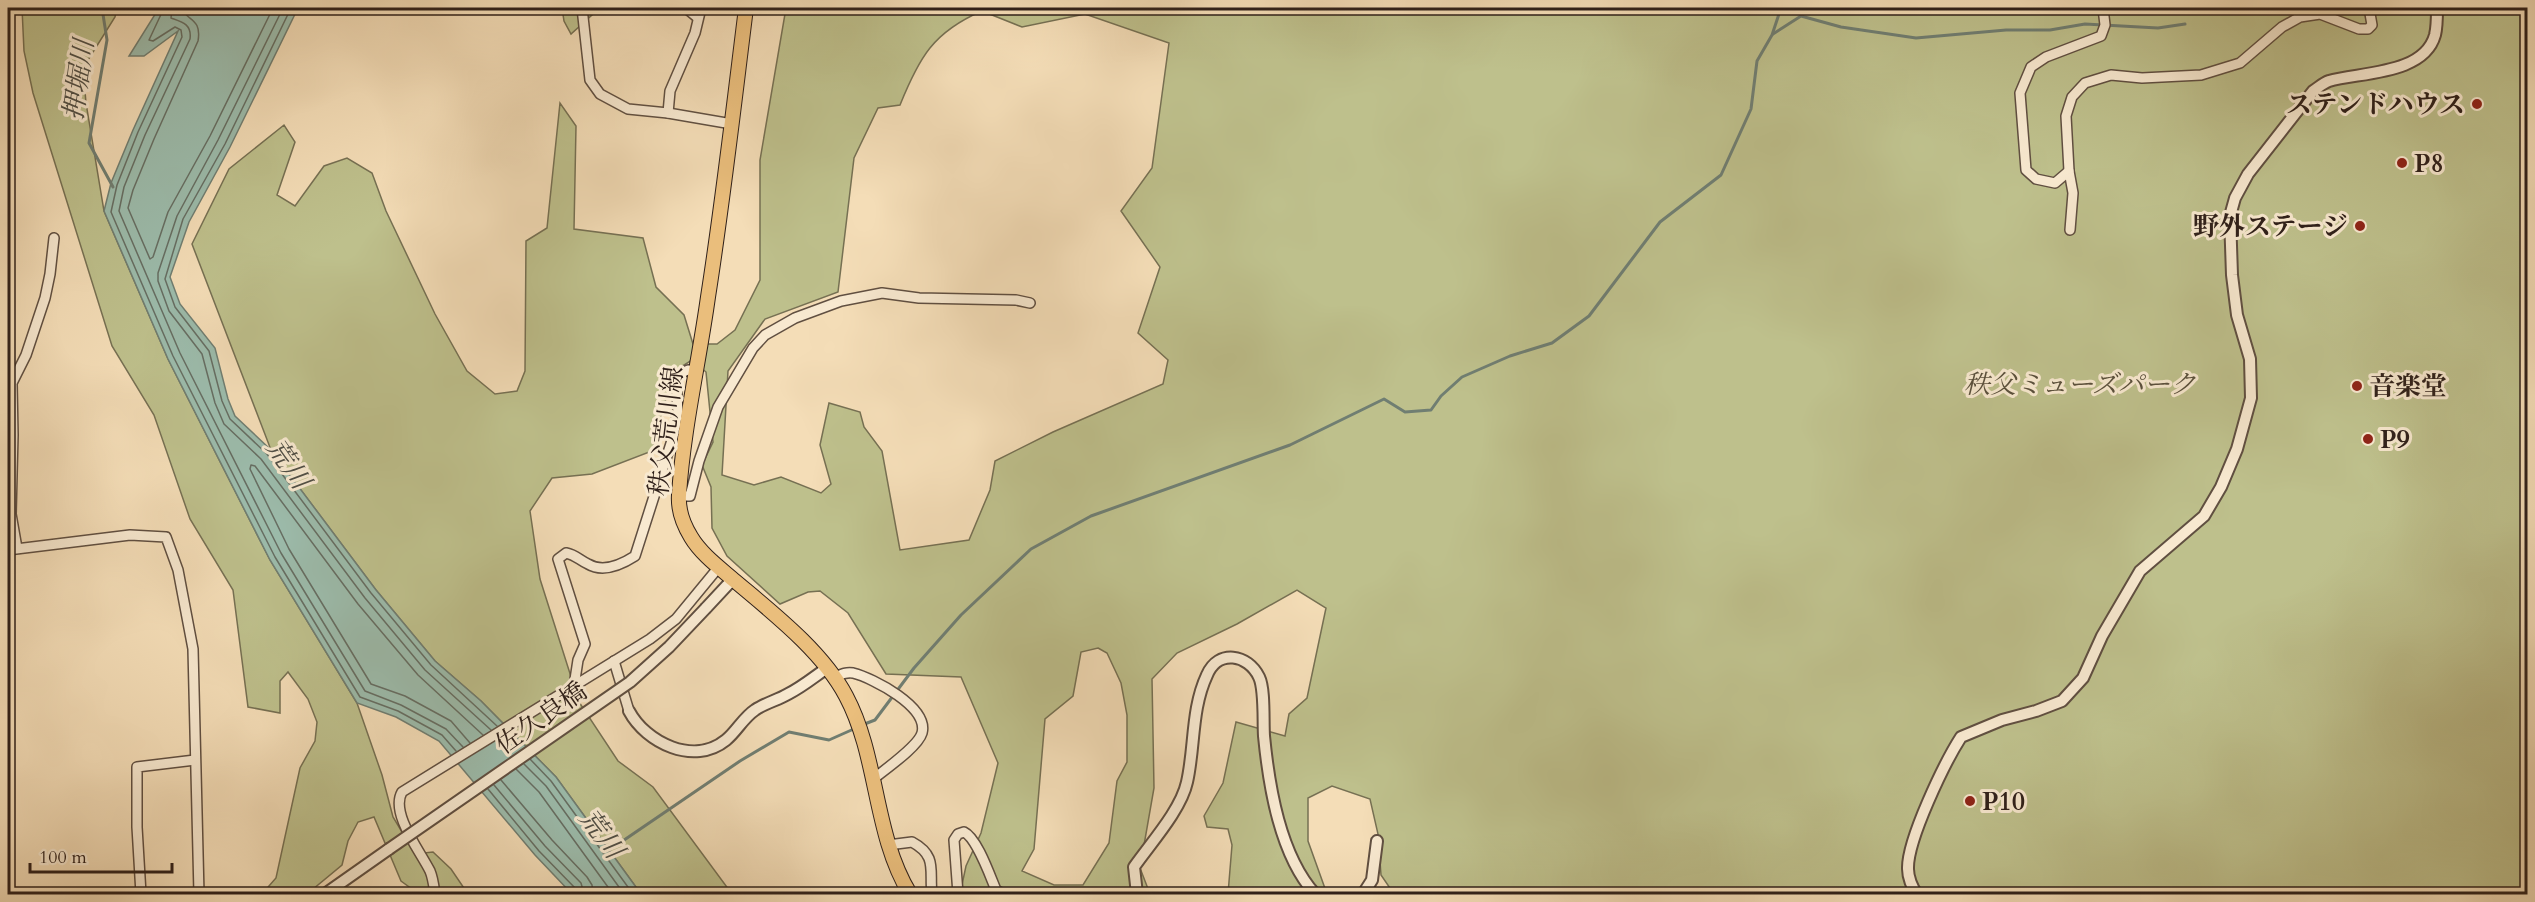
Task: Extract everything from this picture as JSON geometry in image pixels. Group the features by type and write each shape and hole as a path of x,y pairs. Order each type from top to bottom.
{"main road":[{"name":"秩父荒川線","path":"746,8 723,204 679,496 684,524 692,539 718,568 790,629 831,673 855,717 864,744 888,844 901,880 910,894"}],"street":[{"path":"582,8 590,80 600,94 628,109 732,124"},
{"path":"668,113 670,91 695,33 699,12 686,8"},
{"path":"2069,171 2055,183 2036,179 2026,170 2020,93 2031,67 2046,57 2101,36 2105,24 2103,8"},
{"path":"2070,230 2073,193 2069,171 2066,116 2072,97 2085,83 2111,75 2142,78 2201,75 2240,63 2282,27 2300,17 2320,15 2359,29 2368,29 2373,20 2369,8"},
{"path":"1917,894 1913,889 1908,869 1911,848 1924,812 1961,736 2062,700 2084,678 2102,636 2140,571 2204,516 2221,487 2251,398 2250,359 2237,315 2232,275 2230,216 2235,198 2248,174 2313,91 2328,82 2415,61 2428,50 2435,35 2437,8"},
{"path":"54,238 45,298 26,355 10,383 13,435 12,549 130,535 166,537 178,570 193,649 199,894"},
{"path":"679,496 690,496 699,461 718,407 753,348 765,334 795,318 842,301 882,293 919,298 1016,300 1030,303"},
{"path":"574,686 578,660 585,644 558,560 566,553 578,556 591,567 608,568 635,556 673,437 678,411 676,380 679,374 688,370 697,371"},
{"path":"435,894 431,874 399,812 398,798 402,792 614,661 676,619 718,568"},
{"name":"佐久良橋","path":"325,894 624,687 669,647 733,579"},
{"path":"1137,894 1134,867 1180,800 1187,783 1194,721 1208,672 1214,663 1231,656 1241,658 1260,678 1266,747 1280,828 1306,885 1315,894"},
{"path":"614,661 629,711 640,729 658,743 696,751 715,747 728,739 745,718 756,709 831,673 854,674 904,698 921,721 923,730 919,740 872,780"},
{"path":"141,894 137,827 138,766 195,760"},
{"path":"958,894 954,840 958,834 964,832 974,842 996,890 1003,894"},
{"path":"1363,894 1372,880 1377,841"},
{"path":"888,844 912,842 927,852 933,874 932,894"}],"green space":[{"path":"22,8 117,8 115,17 83,68 86,103 104,211 168,359 270,560 357,703 382,775 393,817 415,854 433,852 451,869 468,894 419,894 401,881 374,817 358,822 348,841 342,865 307,894 262,894 276,878 300,768 315,741 317,722 308,699 288,672 280,681 280,713 248,707 233,590 190,519 154,415 112,346 33,93 24,51"},
{"path":"562,8 594,8 593,14 571,34 564,21"},
{"name":"秩父ミューズパーク","path":"786,8 902,8 903,13 943,8 2527,8 2527,894 1394,894 1381,875 1378,834 1370,799 1332,786 1308,798 1308,841 1327,894 1228,894 1232,845 1228,829 1207,827 1204,816 1223,783 1236,722 1285,736 1289,714 1307,698 1326,608 1297,590 1237,624 1177,653 1152,679 1154,788 1140,868 1150,894 960,894 966,866 981,833 998,763 961,677 886,674 848,613 820,591 808,592 780,604 727,556 712,528 711,487 702,465 713,442 706,372 692,360 673,372 652,451 592,474 552,478 530,511 540,579 579,702 618,761 653,787 732,894 641,894 556,777 481,701 435,661 376,590 271,450 192,244 229,169 284,125 295,142 277,195 295,206 324,166 347,158 372,173 386,211 435,314 467,371 495,394 517,391 525,371 526,241 547,228 560,103 576,126 574,229 643,238 656,287 684,315 693,344 717,344 735,330 760,280 760,160","holes":["982,11 1022,27 1085,14 1169,43 1152,168 1121,211 1160,267 1138,333 1168,360 1163,384 1053,432 995,461 990,490 969,540 900,550 882,451 864,427 860,412 829,403 820,445 831,484 821,493 781,477 754,485 722,475 728,371 765,319 838,292 854,158 878,108 900,105 914,73 930,48 951,28","1098,648 1107,653 1121,683 1127,715 1127,762 1117,781 1109,843 1083,885 1054,885 1022,871 1034,849 1045,719 1073,696 1081,652"]}],"water":[{"path":"159,8 298,8 230,147 189,222 170,277 180,304 215,348 228,399 235,416 271,450 376,590 435,661 481,701 556,777 641,894 572,894 535,855 439,741 396,717 357,703 270,560 168,359 104,211 111,183 178,31 144,56 129,56"}],"waterway":[{"name":"押堀川","path":"102,8 107,40 89,143 113,187"},
{"path":"862,725 875,720 914,668 961,615 1031,549 1091,516 1290,445 1384,399 1405,412 1431,410 1441,396 1462,377 1510,356 1552,343 1589,316 1660,222 1721,175 1751,109 1757,61 1772,35 1781,8"},
{"path":"1773,34 1801,16 1841,27 1916,38 2006,30 2050,30 2085,24 2158,28 2185,24"},
{"name":"荒川","path":"608,851 740,761 789,732 829,740 856,728"}],"place":[{"name":"ステンドハウス","path":"2477,104"},
{"name":"P8","path":"2402,163"},
{"name":"野外ステージ","path":"2360,226"},
{"name":"音楽堂","path":"2357,386"},
{"name":"P9","path":"2368,439"},
{"name":"P10","path":"1970,801"}]}
